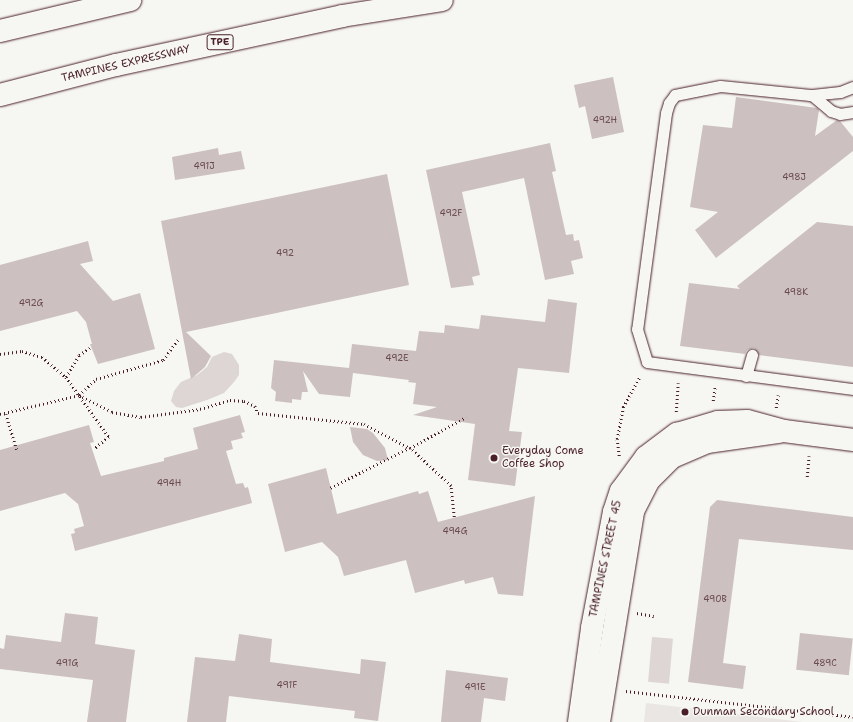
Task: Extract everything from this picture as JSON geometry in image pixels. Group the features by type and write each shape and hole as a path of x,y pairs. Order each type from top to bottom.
{"main road":[{"path":"0,31 130,0"},
{"name":"TAMPINES EXPRESSWAY","path":"0,95 116,65 342,16 442,0"},
{"name":"TAMPINES STREET 45","path":"580,722 592,628 614,512 622,491 634,471 660,444 698,426 748,421 784,431 853,440"},
{"name":"TAMPINES STREET 45","path":"599,722 634,511 648,481 672,457 706,442 784,431"}],"lane":[{"path":"853,87 840,92 812,95 720,86 675,95 669,103 637,329 648,362 853,389"},
{"path":"812,95 840,114 853,112"},
{"path":"746,376 752,355"}],"path":[{"path":"0,414 6,414 78,395 96,379 163,360 178,338"},
{"path":"66,377 79,355 91,347"},
{"path":"0,354 22,351 42,357 66,377 109,437 94,449"},
{"path":"620,459 617,439 623,407 648,362"},
{"path":"676,411 678,380"},
{"path":"78,395 112,412 141,417 200,409 230,400 244,401 255,406 258,413 364,424 410,448 451,486 454,517"},
{"path":"6,414 17,449"},
{"path":"329,489 410,448 466,417"},
{"path":"807,477 809,458"},
{"path":"649,615 654,616"},
{"path":"622,690 853,717"}],"shaded area":[{"path":"224,352 232,354 239,365 239,375 234,382 224,393 182,408 176,407 171,401 174,391 181,382 197,375 207,367 212,357"},
{"path":"652,637 673,639 669,684 648,682"},
{"name":"Dunman Secondary School","path":"646,703 802,722 644,722"}],"building":[{"path":"613,77 624,132 592,139 585,106 579,108 574,85"},
{"path":"736,97 817,108 819,110 815,136 837,120 840,121 853,137 853,151 716,258 695,230 718,212 690,207 703,125 732,128"},
{"path":"550,143 556,171 552,172 566,235 573,234 574,241 579,240 583,258 571,261 574,274 545,280 524,178 462,192 480,275 472,277 474,285 451,288 426,170"},
{"path":"218,148 219,155 241,151 245,169 175,180 172,157"},
{"path":"387,174 409,285 186,332 211,356 205,367 191,379 161,221"},
{"path":"817,222 853,226 853,367 759,355 754,348 747,350 745,354 680,346 689,283 740,289 737,286"},
{"path":"88,241 93,261 80,264 113,301 140,293 155,349 98,364 90,344 92,344 86,322 77,311 0,331 0,265"},
{"path":"548,299 577,303 569,373 518,368 509,431 522,432 515,486 468,480 475,424 413,415 437,407 413,404 416,383 408,382 409,380 353,373 350,397 319,394 303,371 308,392 302,392 301,400 292,399 292,403 275,401 276,392 271,388 274,360 349,368 352,344 416,351 419,331 444,333 445,325 479,329 481,315 545,322"},
{"path":"240,415 245,432 241,433 243,438 231,441 233,449 226,451 236,484 243,483 245,488 248,487 252,503 75,551 71,534 75,533 74,529 84,526 78,504 65,493 0,511 0,450 89,425 94,442 90,443 101,476 164,461 164,458 198,449 193,428"},
{"path":"350,427 367,429 373,433 385,448 388,460 377,461 363,455 353,442"},
{"path":"326,468 337,514 418,491 419,494 428,491 438,522 535,496 523,596 498,594 493,577 465,584 464,580 415,593 406,560 344,576 338,557 322,542 285,552 268,484"},
{"path":"717,500 853,517 853,550 739,539 723,663 746,666 743,689 688,682 710,507"},
{"path":"65,613 98,617 95,644 135,650 126,722 87,722 93,680 0,669 0,648 4,649 6,635 61,642"},
{"path":"800,633 853,639 849,675 796,670"},
{"path":"239,634 272,639 270,662 360,674 361,659 386,662 378,721 354,718 355,711 229,696 226,722 187,722 195,657 235,661"},
{"path":"446,670 508,678 505,701 484,698 481,722 441,722"}],"place":[{"name":"Everyday Come Coffee Shop","path":"494,458"},
{"name":"Dunman Secondary School","path":"685,712"}]}
